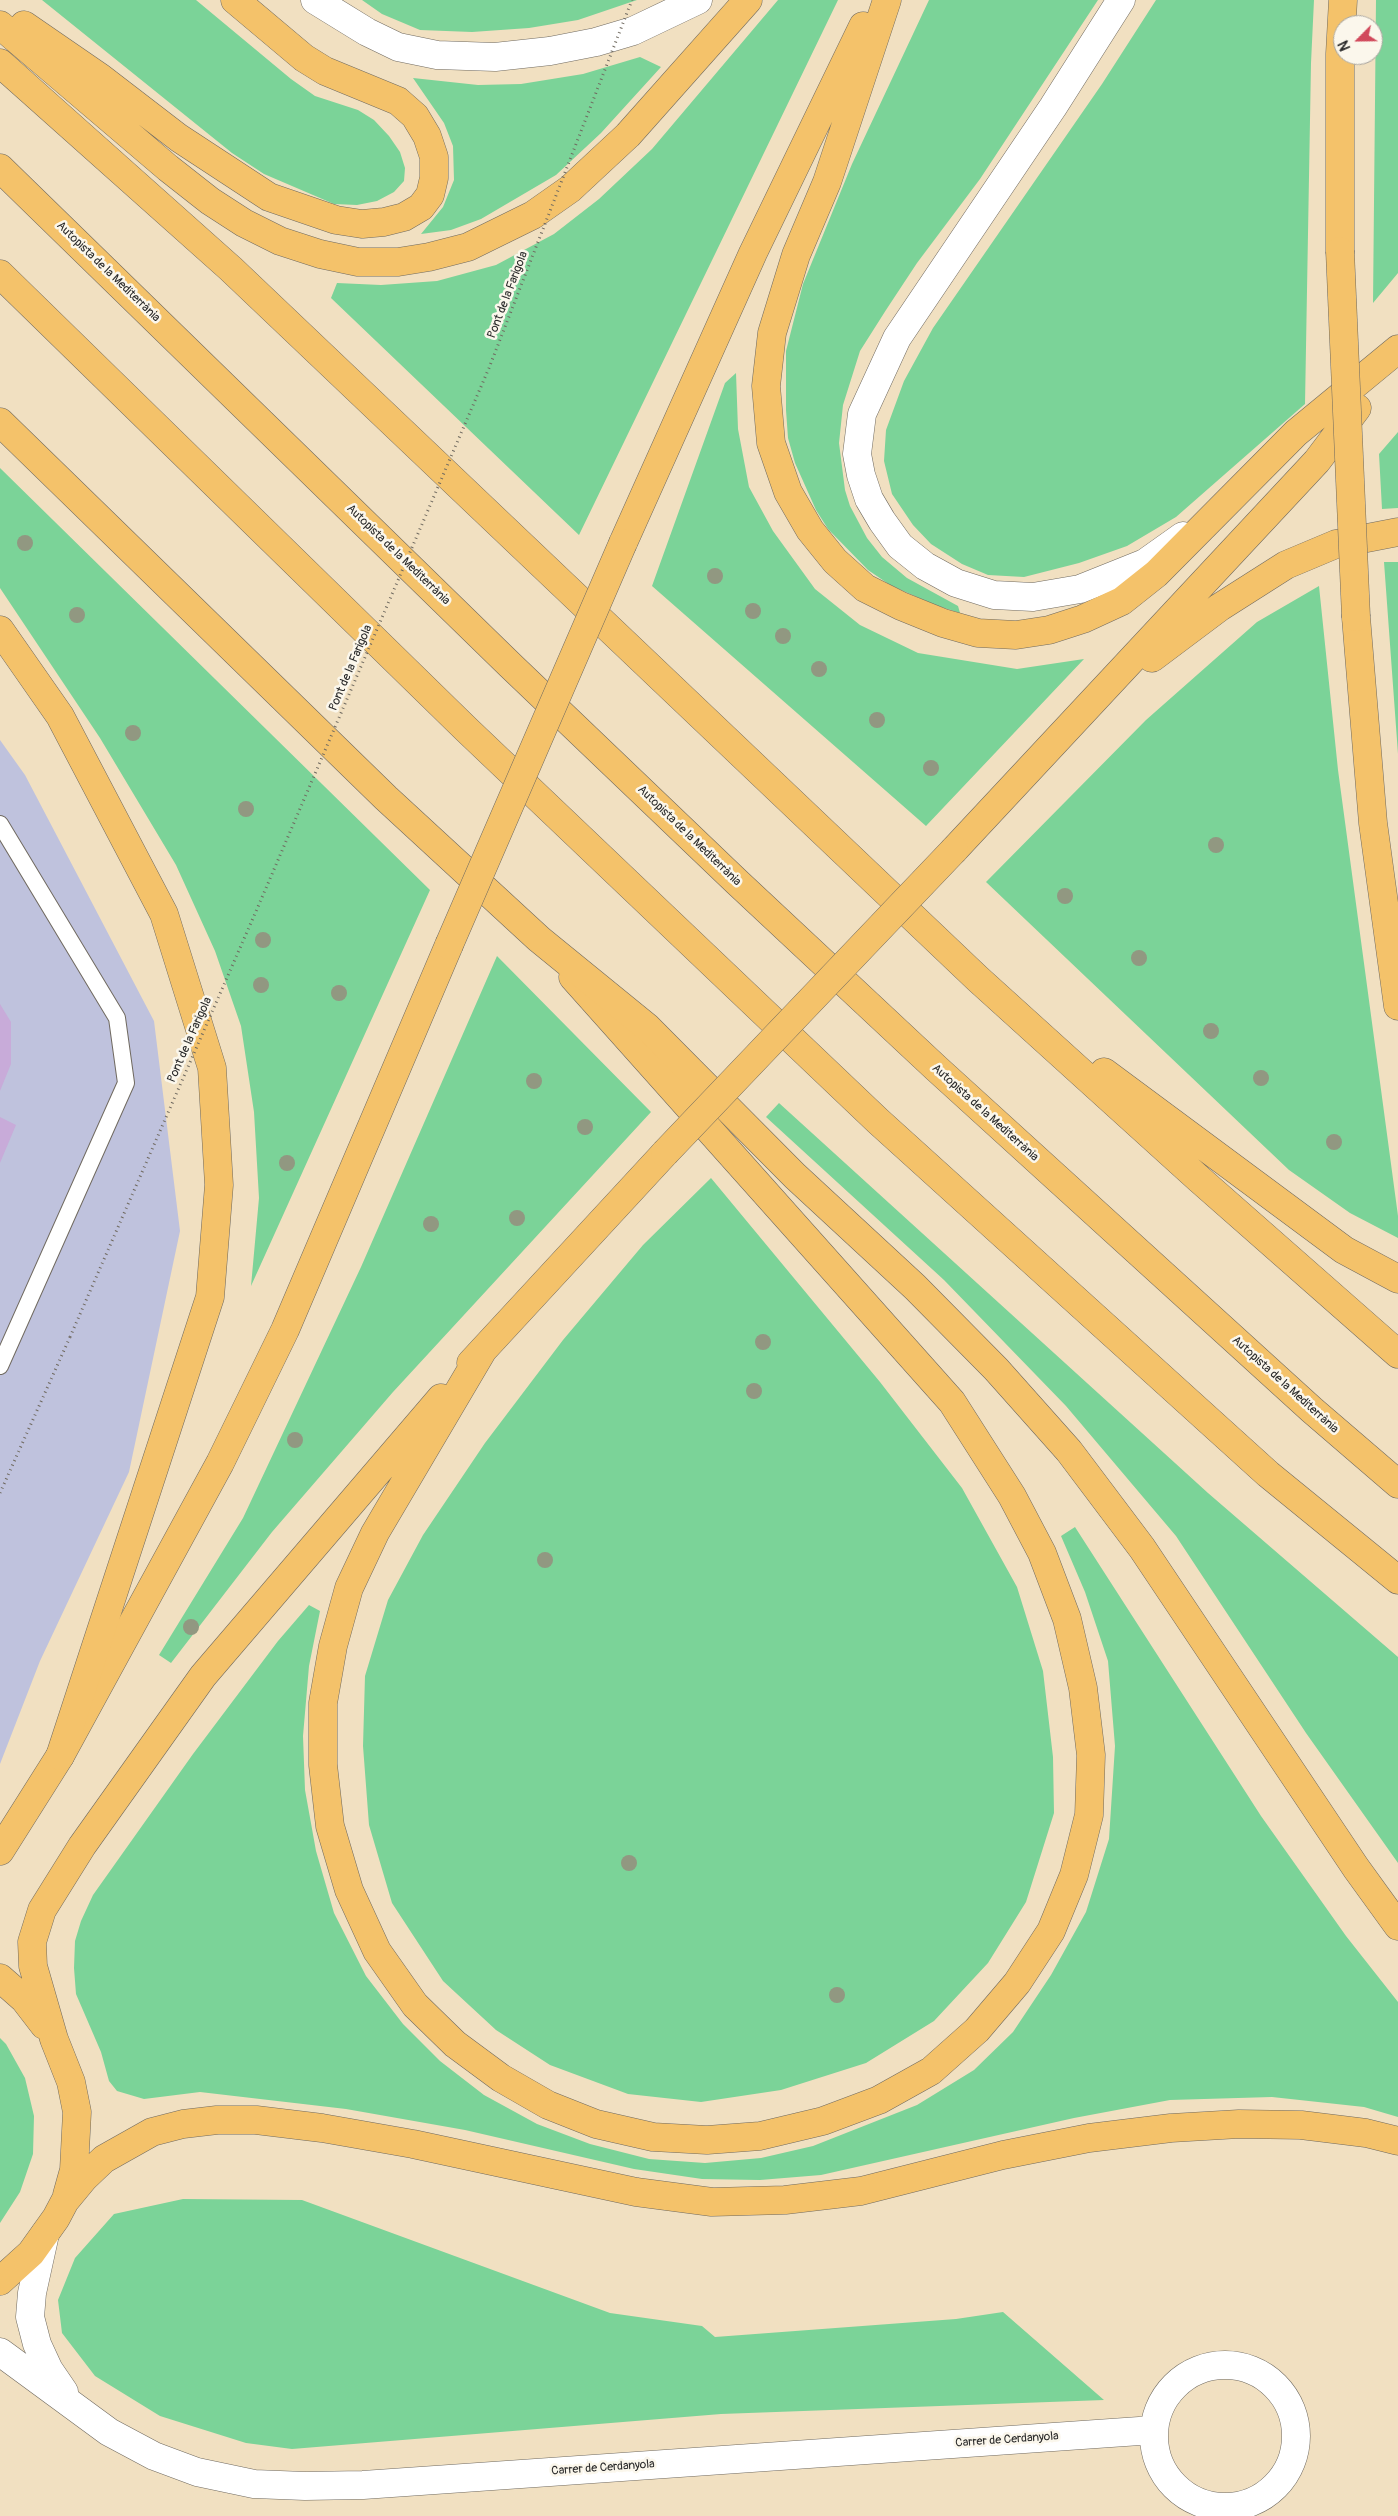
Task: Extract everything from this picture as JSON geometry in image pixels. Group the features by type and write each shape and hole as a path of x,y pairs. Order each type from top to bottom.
{"main road":[{"path":"0,13 34,32 101,78 179,138 269,197 336,220 362,224 384,222 404,217 421,207 430,195 434,178 434,157 427,136 415,116 398,101 325,70 304,58 235,0"},
{"path":"0,25 168,168 210,201 244,223 280,241 320,254 358,262 398,262 429,258 468,247 533,215 570,189 628,135 748,0"},
{"path":"0,1851 60,1756 220,1463 281,1339 623,543 754,252 876,0"},
{"path":"887,0 827,182 796,255 772,333 766,386 771,443 788,492 810,530 836,561 865,588 943,624 978,633 1016,635 1058,628 1083,619 1122,600 1156,574 1296,433 1398,348"},
{"path":"1343,0 1340,54 1340,251 1356,617 1373,823 1398,1006"},
{"path":"0,63 231,269 978,979 1199,1179 1398,1354"},
{"name":"Autopista de la Mediterrània","path":"0,168 510,665 744,889 936,1068 1282,1383 1398,1484"},
{"path":"0,274 466,729 878,1121 1268,1474 1398,1580"},
{"path":"65,2201 74,2170 77,2112 71,2082 54,2039 33,1966 32,1942 42,1910 82,1846 203,1676 483,1350 1098,698 1317,461 1398,355"},
{"path":"0,422 386,798 539,939 647,1027 795,1176 928,1301 996,1369 1069,1451 1142,1548 1356,1868 1398,1926"},
{"path":"1098,698 1220,607 1286,565 1336,544 1398,532"},
{"path":"0,630 60,716 164,914 212,1068 220,1185 210,1297 60,1756"},
{"path":"483,1350 376,1533 349,1588 333,1646 324,1693 322,1766 330,1826 348,1890 377,1951 416,2005 455,2044 501,2078 548,2105 596,2124 653,2137 708,2140 760,2136 824,2121 879,2100 931,2071 977,2030 1017,1982 1051,1931 1074,1875 1089,1814 1091,1755 1084,1688 1067,1619 1042,1554 1012,1496 952,1402 539,939"},
{"path":"978,979 1344,1250 1398,1279"},
{"path":"0,1978 24,1999 54,2039"},
{"path":"0,2281 32,2253 65,2201 84,2178 104,2159 152,2132 183,2124 217,2120 256,2120 322,2128 432,2148 636,2192 712,2202 785,2200 861,2191 1004,2155 1089,2138 1171,2128 1239,2124 1301,2125 1366,2133 1398,2141"}],"street":[{"path":"315,0 367,32 398,46 437,55 495,57 550,51 596,42 632,31 698,0"},
{"path":"1121,0 1053,107 896,338 862,414 857,454 861,475 869,499 882,522 900,546 925,566 956,583 994,595 1033,597 1080,589 1145,563 1202,522 1250,481"},
{"name":"Carrer de Cerdanyola","path":"45,2234 32,2293 30,2317 37,2344 49,2370 72,2403"},
{"name":"Carrer de Cerdanyola","path":"0,2352 109,2432 154,2456 197,2472 254,2484 305,2486 363,2485 1154,2430"},
{"path":"1219,2364 1251,2369 1279,2388 1295,2417 1295,2450 1282,2480 1254,2508 1216,2507 1192,2509 1164,2472 1156,2452 1154,2430 1164,2398 1188,2375 1219,2364"}],"lane":[{"path":"0,824 117,1018 126,1083 0,1366"}],"path":[{"name":"Pont de la Farigola","path":"0,1493 257,910 489,368 632,0"}],"shaded area":[{"path":"0,740 25,775 154,1021 180,1231 129,1472 40,1661 0,1764"}],"green space":[{"path":"42,0 196,0 291,79 315,96 358,110 374,120 389,136 400,152 405,168 404,181 394,192 377,201 357,205 334,204 264,174 232,153"},
{"path":"362,0 637,0 578,20 529,28 472,32 420,30 382,14"},
{"path":"778,0 838,0 579,535 331,298 337,283 381,285 437,281 496,265 554,234 599,199 652,149"},
{"path":"929,0 1098,0 980,179 917,263 860,351 843,405 839,443 845,490 850,506 867,538 882,557 907,578 958,606 960,613 935,605 890,585 868,570 828,529 816,510 795,463 788,438 786,410 786,351 803,284 852,164"},
{"path":"1156,0 1314,0 1311,63 1305,404 1176,517 1127,546 1079,563 1024,577 988,575 962,564 931,544 913,525 892,494 884,461 886,430 904,381 933,328 1102,84"},
{"path":"1376,0 1398,0 1398,273 1373,303 1375,65 1383,65 1383,15 1376,15"},
{"path":"640,57 661,67 601,133 556,175 481,219 451,230 421,234 443,207 454,180 453,146 444,123 413,78 478,85 521,84 583,74"},
{"path":"736,373 738,429 749,487 773,531 815,589 860,625 918,653 1017,669 1084,659 926,826 652,586 725,383"},
{"path":"1398,432 1398,508 1382,509 1379,454"},
{"path":"0,468 430,890 251,1286 259,1198 254,1112 241,1026 215,951 176,865 100,738 0,588"},
{"path":"1384,562 1398,562 1398,754"},
{"path":"1319,586 1338,770 1398,1216 1398,1238 1350,1213 1289,1170 986,882 1146,720 1257,622"},
{"path":"497,956 651,1112 393,1392 272,1532 171,1663 159,1655 243,1518 361,1267"},
{"path":"779,1103 1208,1493 1398,1657 1398,1863 1306,1733 1176,1536 1066,1406 944,1280 766,1117"},
{"path":"711,1178 880,1382 962,1488 1017,1587 1043,1671 1053,1757 1054,1813 1026,1902 988,1963 934,2021 866,2063 781,2090 701,2102 628,2094 550,2065 496,2030 443,1981 392,1903 369,1825 363,1746 365,1676 388,1600 423,1535 485,1443 563,1340 643,1245"},
{"path":"1075,1527 1261,1816 1346,1936 1398,2002 1398,2117 1364,2107 1272,2097 1170,2100 1074,2118 821,2175 760,2180 702,2179 634,2169 465,2130 346,2109 200,2092 144,2099 117,2091 109,2081 101,2052 76,1994 74,1968 75,1941 81,1921 93,1895 193,1754 278,1641 309,1605 320,1611 309,1666 303,1736 305,1790 316,1851 334,1913 366,1976 403,2024 440,2061 484,2095 537,2124 590,2144 649,2159 705,2163 761,2158 813,2146 917,2105 974,2070 1013,2032 1051,1975 1086,1912 1109,1839 1115,1746 1108,1661 1085,1592 1061,1536"},
{"path":"0,2038 6,2044 25,2078 34,2116 33,2154 20,2192 0,2223"},
{"path":"183,2199 302,2200 610,2313 702,2326 715,2337 956,2319 1003,2312 1104,2400 721,2414 292,2449 246,2443 160,2416 95,2376 62,2333 58,2300 75,2258 114,2214"}],"building":[{"path":"0,1004 11,1022 11,1064 0,1091"},
{"path":"0,1117 16,1125 0,1163"}]}
